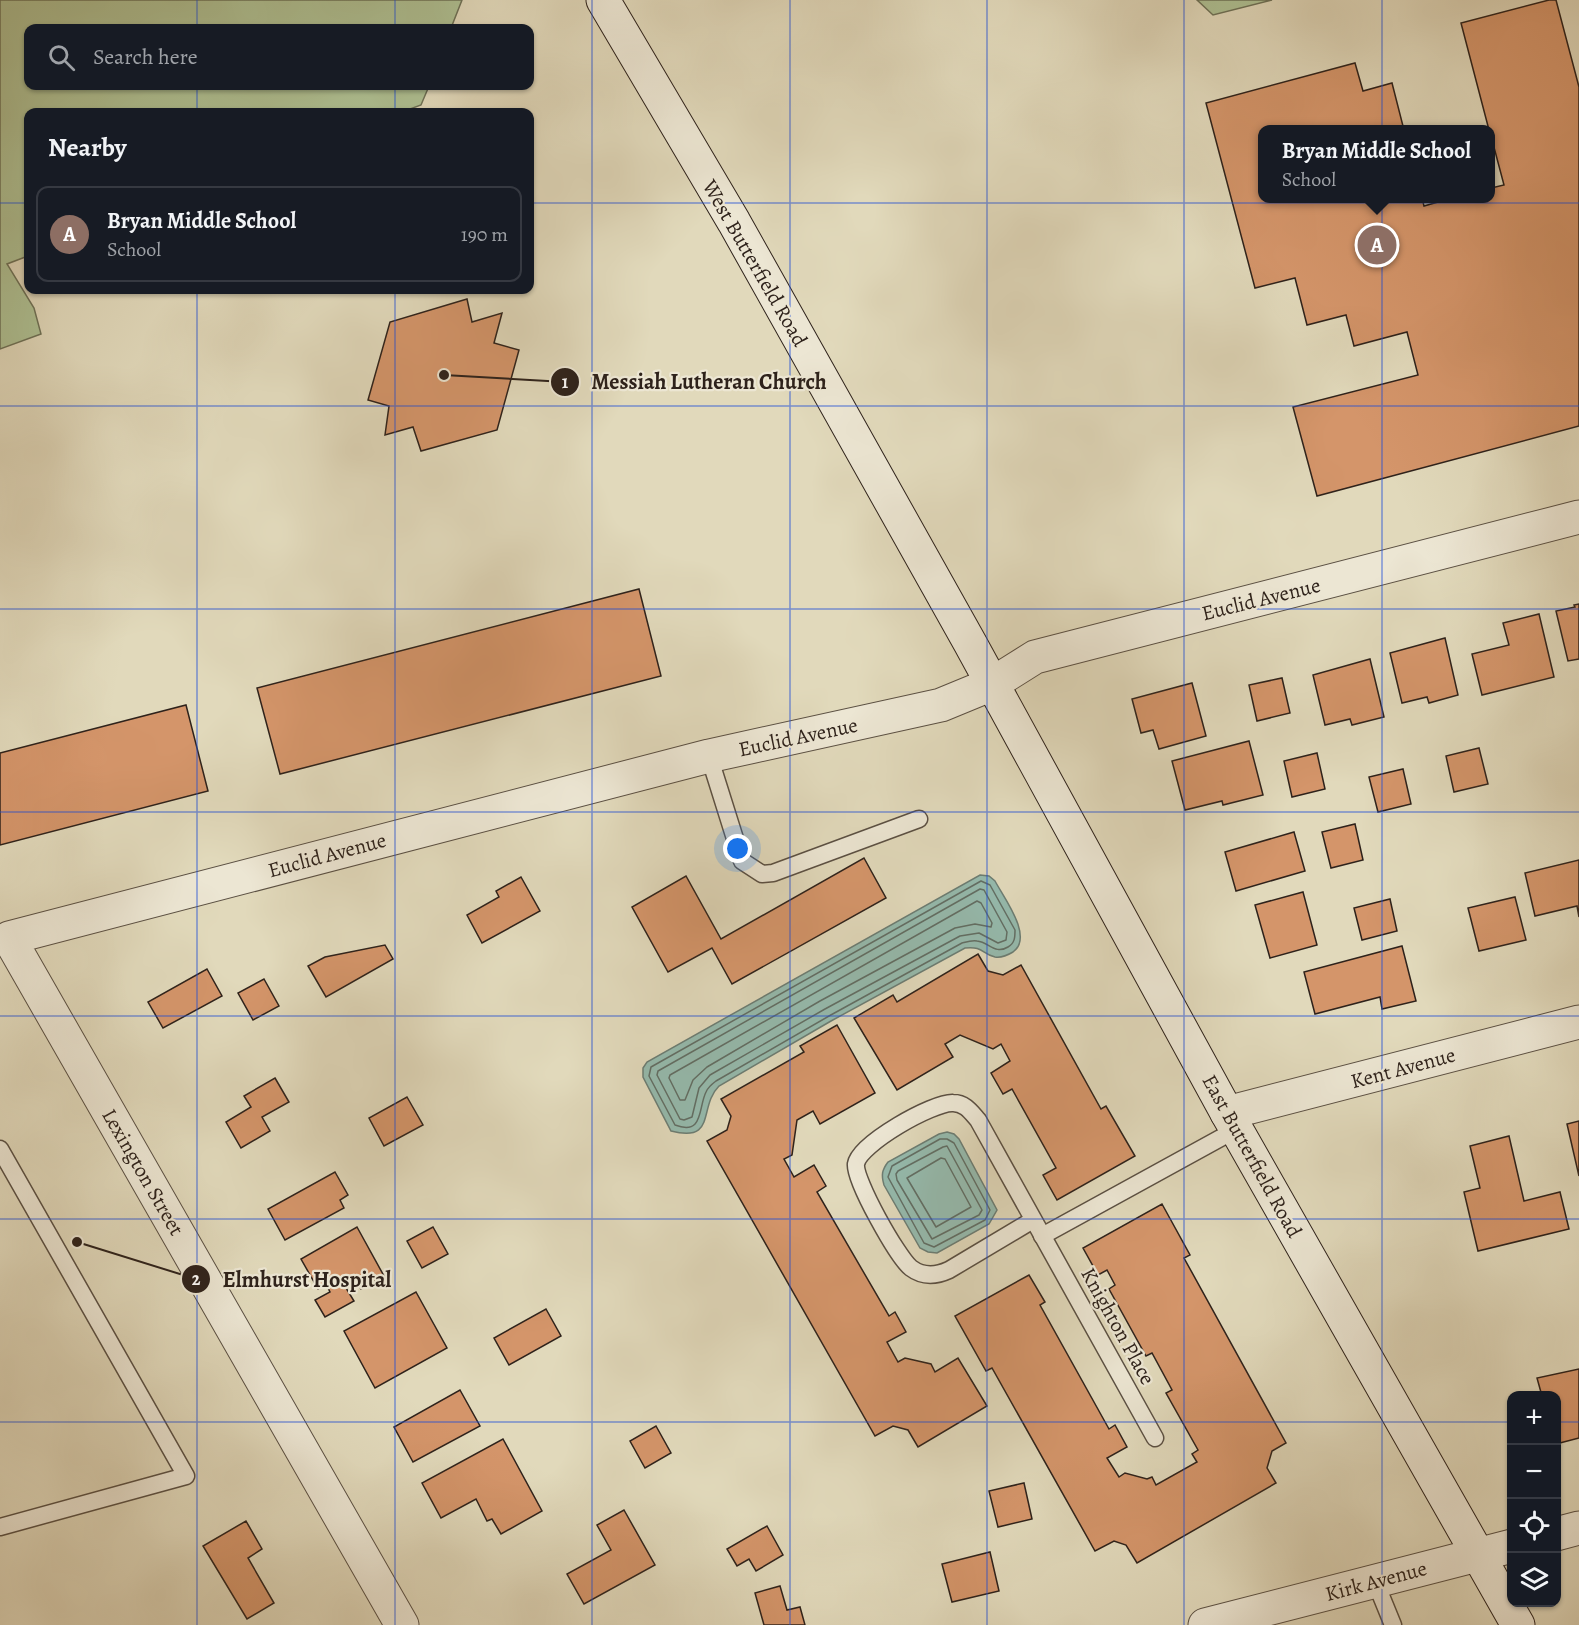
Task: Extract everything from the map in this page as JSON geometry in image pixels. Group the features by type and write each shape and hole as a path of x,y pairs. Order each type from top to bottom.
{"street":[{"name":"West Butterfield Road","path":"603,0 734,222 992,684"},
{"name":"Euclid Avenue","path":"9,938 710,756 941,705 992,684 1035,657 1579,517"},
{"name":"East Butterfield Road","path":"992,684 1232,1121 1518,1625"},
{"name":"Lexington Street","path":"9,938 402,1625"},
{"name":"Kent Avenue","path":"1232,1121 1579,1022"},
{"path":"1561,1533 1579,1528"},
{"name":"Kirk Avenue","path":"1205,1625 1507,1547"}],"lane":[{"path":"710,756 742,861 762,874 773,873 919,819"},
{"name":"Knighton Place","path":"1033,1220 949,1270 938,1275 923,1274 910,1268 900,1256 859,1184 856,1164 863,1150 876,1140 941,1104 956,1103 968,1108 978,1120 1155,1438"},
{"path":"1042,1236 1232,1121"},
{"path":"0,1149 186,1476 0,1527"},
{"path":"1375,1581 1393,1625"}],"green space":[{"path":"0,0 462,0 453,24 24,24 24,90 427,90 421,105 413,108 24,108 24,258 7,264 34,308 41,334 0,349"},
{"path":"1197,0 1272,0 1213,15"}],"water":[{"path":"980,875 989,876 995,881 1015,917 1020,937 1019,945 1013,952 997,957 990,956 976,948 965,948 831,1021 719,1086 713,1094 701,1128 695,1132 671,1131 643,1077 643,1068 647,1062"},
{"path":"947,1132 959,1139 997,1210 989,1224 937,1253 928,1252 920,1248 884,1185 883,1173 888,1162 939,1134"}],"building":[{"path":"1556,0 1579,87 1579,426 1317,496 1293,407 1418,375 1407,332 1354,346 1346,315 1307,325 1295,278 1255,288 1206,103 1355,63 1363,91 1392,83 1403,125 1258,125 1258,203 1423,203 1424,206 1434,203 1495,203 1495,187 1504,185 1495,151 1495,125 1488,125 1461,23"},
{"path":"467,299 472,322 502,313 494,343 519,350 497,430 421,451 413,427 385,435 389,406 368,400 390,322"},
{"path":"639,589 661,676 280,774 257,688"},
{"path":"1579,604 1579,659 1568,661 1556,611"},
{"path":"1539,614 1554,677 1482,695 1472,654 1509,645 1503,623"},
{"path":"1445,638 1458,695 1429,703 1427,697 1402,703 1390,653"},
{"path":"1370,659 1384,717 1352,725 1350,719 1325,725 1313,675"},
{"path":"1282,678 1290,713 1257,721 1249,685"},
{"path":"1192,683 1206,736 1159,749 1153,730 1141,733 1132,699"},
{"path":"186,705 208,791 0,845 0,753"},
{"path":"1249,741 1263,795 1223,805 1222,801 1185,810 1172,761"},
{"path":"1479,748 1488,784 1454,792 1446,756"},
{"path":"1317,753 1325,789 1292,797 1284,761"},
{"path":"1403,769 1411,804 1378,812 1369,777"},
{"path":"1355,824 1363,860 1331,868 1322,832"},
{"path":"1294,832 1305,871 1236,891 1225,852"},
{"path":"864,858 886,898 732,984 712,948 668,972 632,907 686,876 721,939"},
{"path":"1579,860 1579,917 1577,906 1535,916 1525,873"},
{"path":"521,877 540,911 482,943 467,915 499,897 496,891"},
{"path":"1303,892 1317,945 1270,958 1255,905"},
{"path":"1515,897 1526,940 1479,951 1468,908"},
{"path":"1390,899 1397,931 1362,940 1354,908"},
{"path":"385,945 393,959 326,997 308,966 325,957"},
{"path":"1402,946 1416,1001 1382,1009 1380,997 1315,1014 1304,972"},
{"path":"978,954 988,971 1003,975 1021,965 1101,1109 1106,1106 1135,1156 1057,1200 1043,1175 1056,1168 1012,1089 1003,1094 991,1073 1010,1061 1001,1044 993,1049 960,1035 945,1044 953,1057 897,1090 854,1018 893,995 897,1002"},
{"path":"207,969 222,996 163,1028 148,1002"},
{"path":"264,979 279,1006 253,1020 238,993"},
{"path":"837,1025 875,1093 820,1124 813,1111 797,1120 792,1155 784,1159 794,1177 814,1165 826,1186 817,1192 889,1316 895,1312 906,1332 887,1342 898,1362 905,1358 931,1364 935,1372 958,1358 987,1406 918,1447 908,1430 893,1426 875,1436 707,1141 727,1130 731,1116 721,1099 804,1052 800,1046"},
{"path":"275,1078 289,1102 262,1117 270,1131 241,1148 226,1122 251,1107 244,1096"},
{"path":"407,1097 423,1125 384,1146 369,1118"},
{"path":"1579,1121 1579,1176 1567,1124"},
{"path":"1509,1136 1524,1201 1560,1192 1569,1229 1478,1251 1464,1192 1480,1188 1470,1146"},
{"path":"335,1172 348,1195 340,1200 344,1208 285,1240 268,1209"},
{"path":"1162,1204 1190,1255 1184,1258 1286,1443 1272,1451 1267,1468 1276,1483 1137,1563 1126,1545 1114,1541 1095,1551 992,1368 986,1371 955,1316 1029,1275 1045,1302 1040,1305 1109,1429 1115,1425 1127,1447 1107,1458 1119,1477 1125,1473 1147,1479 1152,1477 1156,1485 1197,1462 1192,1454 1198,1450 1166,1393 1172,1390 1152,1353 1146,1356 1109,1289 1115,1285 1107,1270 1098,1275 1083,1248"},
{"path":"357,1227 384,1276 361,1289 357,1282 346,1288 354,1301 325,1317 315,1300 330,1292 326,1284 318,1289 301,1259"},
{"path":"433,1227 448,1254 422,1268 407,1241"},
{"path":"416,1292 447,1348 375,1388 344,1331"},
{"path":"546,1309 561,1336 509,1365 494,1338"},
{"path":"1579,1369 1579,1438 1561,1443 1561,1391 1541,1391 1537,1378"},
{"path":"460,1390 480,1426 413,1462 394,1427"},
{"path":"656,1426 671,1453 645,1468 630,1441"},
{"path":"503,1439 542,1511 501,1534 492,1519 487,1521 476,1499 441,1518 422,1483"},
{"path":"1024,1483 1032,1519 998,1527 989,1491"},
{"path":"624,1510 655,1565 584,1604 567,1574 611,1550 597,1525"},
{"path":"246,1521 262,1549 248,1558 274,1603 247,1619 203,1546"},
{"path":"767,1526 783,1555 756,1571 749,1559 737,1566 727,1549"},
{"path":"990,1552 999,1591 952,1602 942,1564"},
{"path":"780,1586 787,1610 800,1607 805,1625 764,1625 755,1593"}],"place":[{"name":"Bryan Middle School","path":"1377,245"},
{"name":"Messiah Lutheran Church","path":"444,375"},
{"name":"Elmhurst Hospital","path":"77,1242"}]}
